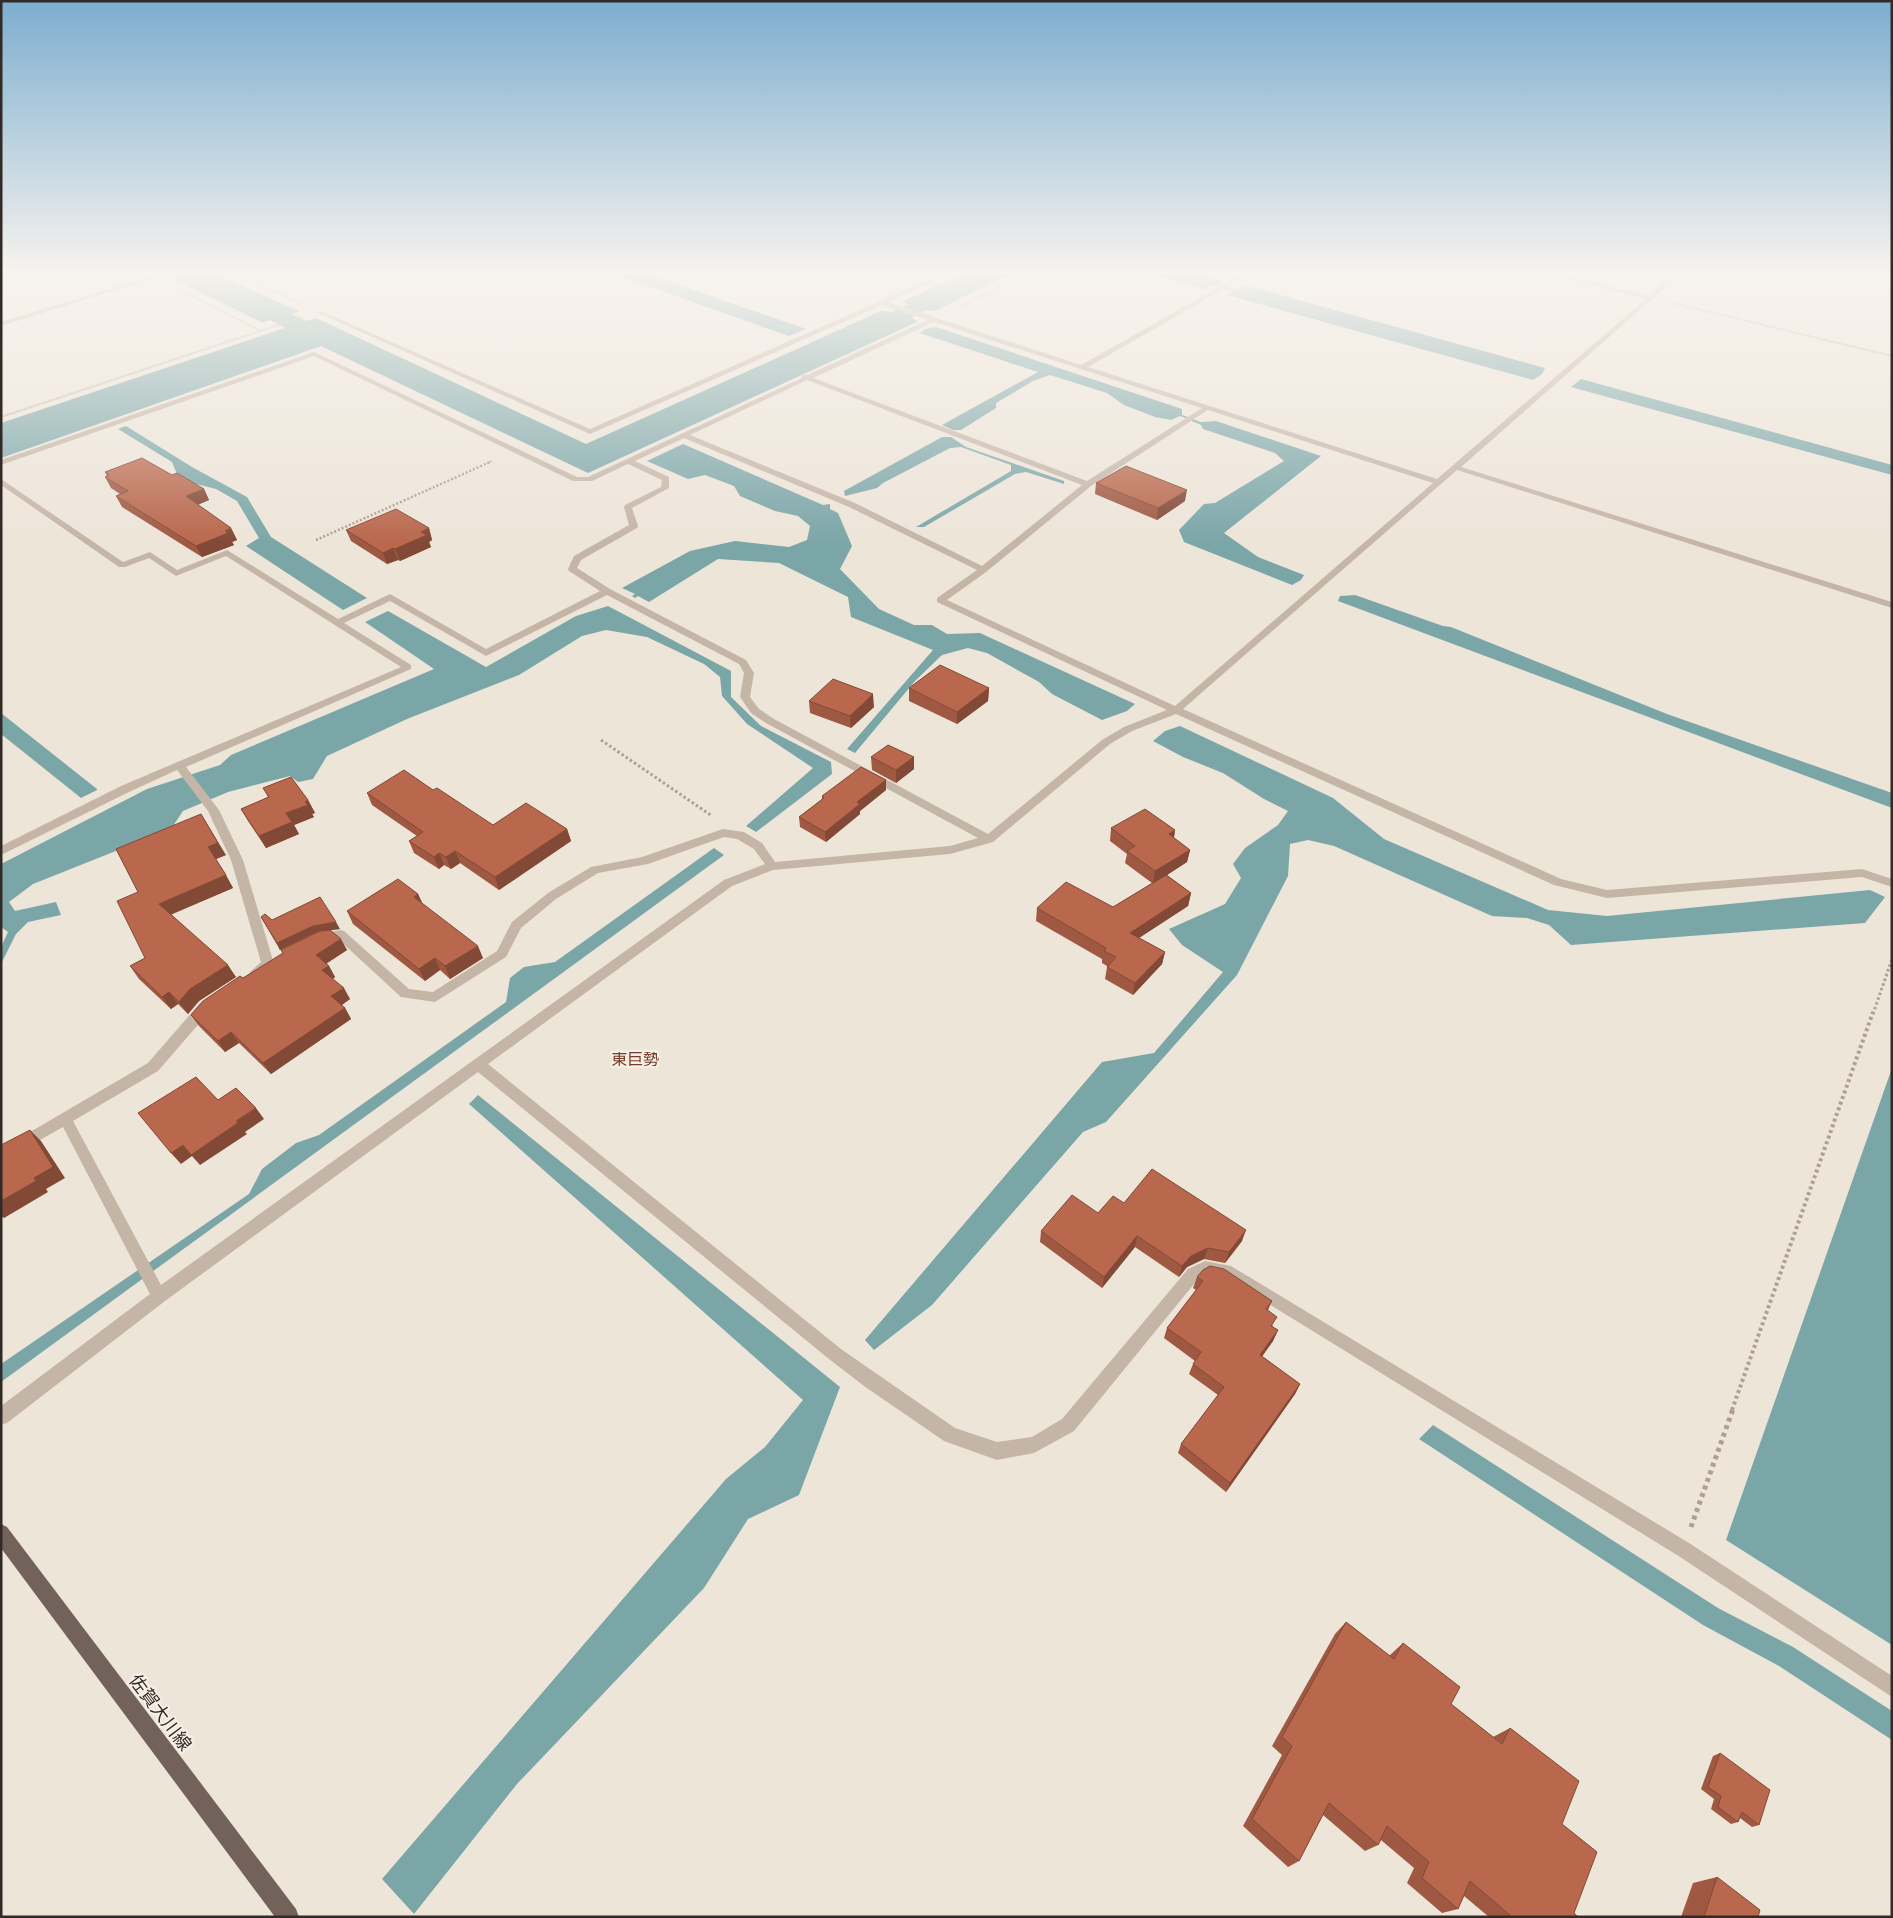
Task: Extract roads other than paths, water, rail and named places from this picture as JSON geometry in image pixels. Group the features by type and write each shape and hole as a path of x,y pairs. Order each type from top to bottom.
{"main road":[{"name":"佐賀大川線","path":"1,1533 288,1917"}],"street":[{"path":"1,463 287,364"},
{"path":"334,364 576,479 589,479 837,364"},
{"path":"435,364 590,432 746,364"},
{"path":"1071,364 1438,482"},
{"path":"1082,367 1088,364"},
{"path":"1,1417 159,1296 728,883 772,866 950,850 989,839 1106,742 1128,729 1176,710 1575,364"},
{"path":"805,378 1088,484"},
{"path":"1207,408 1088,484 982,570 940,600 1176,710 1566,884 1607,894 1862,872 1892,883"},
{"path":"684,435 852,505 982,570"},
{"path":"629,461 666,479 665,488 628,507 634,526 577,558 572,569 607,591 743,662 748,673 745,697 755,710 770,721 989,839"},
{"path":"1456,468 1892,605"},
{"path":"1,481 122,565 150,555 176,573 227,553 408,667 125,789 1,851"},
{"path":"338,622 390,598 486,653 607,591"},
{"path":"179,765 213,810 237,860 272,962 244,980"},
{"path":"308,944 324,936 340,934 406,994 435,997 502,954 516,925 552,896 595,870 644,861 723,833 740,835 758,846 772,866"},
{"path":"1,1156 66,1120 154,1067 205,1007 213,1002"},
{"path":"478,1064 835,1354 950,1435 997,1451 1034,1445 1068,1425 1193,1274 1205,1268 1231,1273 1683,1549 1892,1687"},
{"path":"66,1120 159,1296"}],"water":[{"path":"179,364 271,364 1,458 1,423"},
{"path":"358,364 414,364 586,444 765,364 827,364 588,473"},
{"path":"1012,364 1046,364 1182,409 1182,415 1201,422 1216,421 1321,456 1224,533 1258,557 1304,575 1301,580 1292,585 1184,542 1179,530 1204,504 1215,503 1284,461 1275,453 1203,429 1201,425 1180,416 1171,420 1155,417 1124,405 1107,393 1050,375 1033,381 996,403 996,408 961,430 953,430 942,425 1038,372"},
{"path":"1474,364 1529,364 1545,368 1542,374 1533,380"},
{"path":"1581,379 1892,465 1892,475 1571,387"},
{"path":"126,426 192,467 247,497 271,537 367,598 343,610 246,546 259,538 237,501 216,489 192,483 177,474 172,462 118,429"},
{"path":"942,437 951,437 966,447 1064,481 1064,484 1026,472 1015,474 924,527 916,527 1011,471 1011,465 961,447 950,448 883,483 877,488 845,496 844,491"},
{"path":"683,444 823,505 830,504 830,509 838,513 852,546 840,569 879,609 914,625 932,625 947,634 980,633 1135,704 1127,711 1102,720 1052,694 1039,682 987,653 968,648 942,655 915,681 855,753 847,749 933,650 851,617 848,597 779,563 718,559 649,602 638,596 635,598 632,596 635,594 622,588 690,551 735,541 789,547 807,540 810,526 798,516 775,511 740,496 734,486 705,475 688,479 647,461"},
{"path":"1355,595 1443,626 1451,627 1667,714 1892,793 1892,808 1338,601 1340,596"},
{"path":"608,606 731,671 731,697 761,726 831,762 832,774 756,832 746,826 813,768 747,724 722,696 720,677 704,664 647,637 606,630 582,636 519,675 407,719 327,756 313,779 298,782 290,776 228,792 183,811 171,829 33,884 9,902 15,911 56,902 61,915 28,922 16,934 1,964 1,947 8,932 1,927 1,864 147,789 220,765 231,755 434,669 365,622 388,611 486,667 576,616"},
{"path":"1,713 97,790 81,798 1,734"},
{"path":"1180,726 1333,798 1384,839 1548,910 1607,916 1870,890 1885,897 1865,923 1571,945 1549,925 1527,918 1492,916 1334,846 1308,840 1290,844 1288,876 1237,975 1106,1122 1083,1132 932,1305 874,1350 865,1340 1102,1062 1154,1053 1223,972 1182,945 1169,929 1225,904 1241,878 1233,864 1245,848 1278,825 1288,811 1264,799 1223,773 1183,757 1153,741 1165,731"},
{"path":"714,848 724,855 1,1382 1,1364 249,1194 262,1169 296,1143 319,1135 506,1002 510,978 524,967 555,962"},
{"path":"1892,1068 1892,1645 1726,1540"},
{"path":"478,1095 840,1387 799,1495 748,1519 704,1588 517,1784 414,1914 382,1879 726,1479 765,1447 803,1400 469,1104"},
{"path":"1433,1425 1718,1608 1793,1647 1892,1711 1892,1740 1779,1666 1703,1625 1419,1439"}],"district":[{"name":"東巨勢","path":"635,1058"}]}
